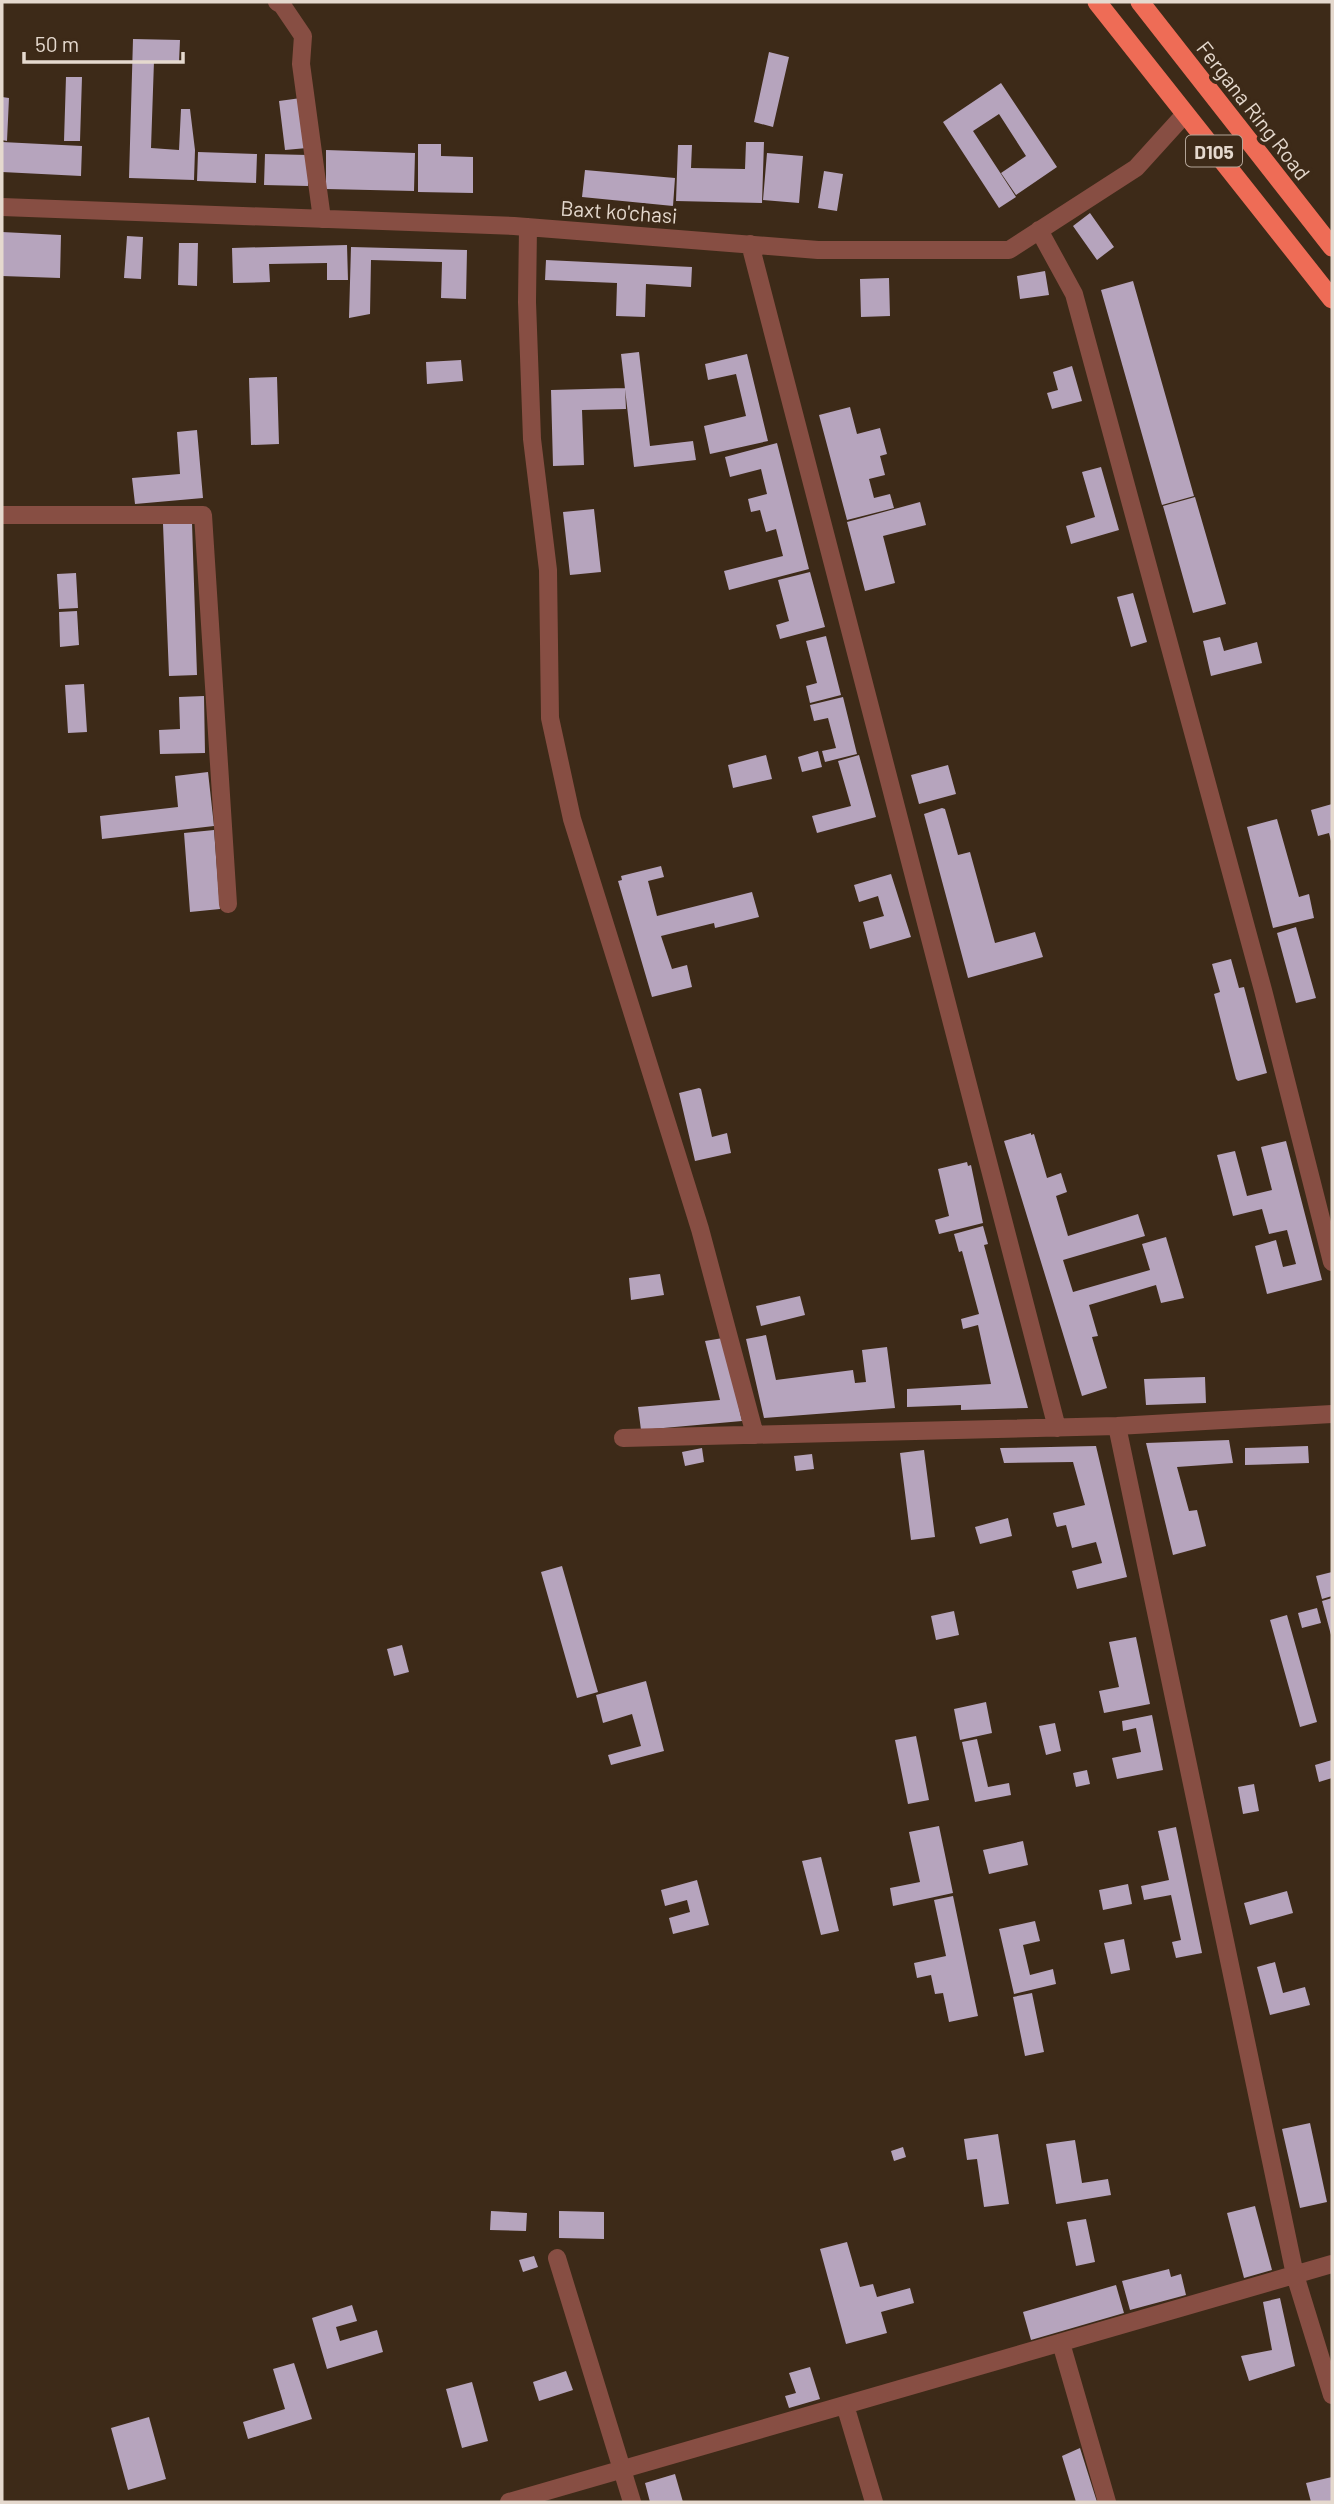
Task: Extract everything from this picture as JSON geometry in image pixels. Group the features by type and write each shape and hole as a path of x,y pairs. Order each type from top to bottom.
{"highway":[{"name":"D105","path":"1097,2 1332,299"},
{"name":"Fergana Ring Road","path":"1140,2 1332,247"}],"street":[{"path":"277,2 282,5 303,36 301,64 322,219"},
{"name":"Baxt ko'chasi","path":"2,207 528,227 818,250 1009,250 1136,168 1185,114"},
{"path":"528,227 527,302 532,439 548,570 550,718 572,819 700,1228 755,1435"},
{"path":"1039,230 1074,294 1259,976 1332,1262"},
{"path":"750,244 1057,1428"},
{"path":"2,515 203,515 228,904"},
{"path":"624,1438 1118,1426 1332,1413"},
{"path":"1118,1426 1295,2275 1332,2395"},
{"path":"557,2258 632,2502"},
{"path":"509,2502 1332,2264"},
{"path":"1060,2343 1107,2502"},
{"path":"845,2405 874,2502"}],"building":[{"path":"133,39 180,40 179,62 154,61 151,148 179,150 181,109 190,109 195,150 194,180 129,178"},
{"path":"769,52 789,57 773,127 754,122"},
{"path":"66,77 82,77 80,141 64,141"},
{"path":"1001,83 1057,167 1016,195 1001,173 1026,156 999,114 973,131 1016,197 999,208 943,122"},
{"path":"2,97 9,98 7,141 2,140"},
{"path":"301,98 307,148 285,150 279,101"},
{"path":"2,142 82,146 81,176 2,172"},
{"path":"746,142 764,142 762,203 676,201 678,145 692,145 691,168 745,169"},
{"path":"418,144 441,144 441,156 473,157 473,193 418,192"},
{"path":"326,150 415,153 414,191 326,189"},
{"path":"198,152 257,154 256,183 197,181"},
{"path":"767,153 803,156 799,203 763,200"},
{"path":"265,154 308,155 308,186 264,185"},
{"path":"585,170 675,178 673,206 582,197"},
{"path":"824,171 843,174 837,211 818,208"},
{"path":"1090,213 1114,247 1097,260 1073,226"},
{"path":"2,232 61,235 60,278 2,276"},
{"path":"127,236 143,237 141,279 124,278"},
{"path":"179,243 198,243 197,286 178,285"},
{"path":"347,245 348,280 327,280 327,263 269,264 270,282 233,283 232,248"},
{"path":"351,247 467,250 466,299 441,298 442,262 371,260 370,314 349,318"},
{"path":"546,260 692,267 691,287 646,284 645,317 616,316 617,283 545,280"},
{"path":"1045,271 1049,295 1020,299 1017,276"},
{"path":"889,278 890,316 861,317 860,279"},
{"path":"1133,281 1194,496 1162,505 1101,290"},
{"path":"639,352 650,446 693,441 696,460 634,467 621,354"},
{"path":"747,354 768,441 710,454 704,426 746,416 736,374 708,380 705,364"},
{"path":"461,360 463,381 427,384 426,362"},
{"path":"1072,366 1082,401 1052,409 1047,393 1058,390 1053,372"},
{"path":"277,377 279,444 251,445 249,378"},
{"path":"625,388 626,409 582,410 584,465 553,466 551,390"},
{"path":"850,407 857,434 880,428 887,454 880,456 885,475 869,479 874,498 890,494 894,508 847,520 819,415"},
{"path":"197,430 203,498 135,504 132,478 180,474 177,432"},
{"path":"777,443 809,569 729,590 724,571 783,556 776,529 766,532 760,510 751,512 748,499 767,494 761,469 730,477 725,457"},
{"path":"1101,467 1119,530 1071,544 1066,526 1095,517 1082,472"},
{"path":"1195,497 1226,604 1193,613 1163,506"},
{"path":"920,502 926,525 883,536 895,583 865,591 847,522"},
{"path":"594,509 601,572 570,575 563,512"},
{"path":"192,523 197,675 169,676 163,524"},
{"path":"810,572 825,627 780,639 776,625 789,621 778,580"},
{"path":"76,573 78,608 59,609 57,574"},
{"path":"1133,593 1147,642 1131,647 1117,597"},
{"path":"77,611 79,645 60,647 59,612"},
{"path":"826,636 841,695 810,703 806,686 817,683 806,641"},
{"path":"1220,637 1224,651 1257,642 1262,663 1211,676 1203,641"},
{"path":"84,684 87,732 68,733 65,685"},
{"path":"204,696 205,753 160,754 159,730 180,729 179,697"},
{"path":"843,697 857,754 825,762 822,751 836,748 828,718 814,721 810,705"},
{"path":"818,751 822,767 802,772 798,757"},
{"path":"766,755 772,779 733,788 728,765"},
{"path":"859,755 876,817 817,833 812,816 851,806 838,761"},
{"path":"948,765 956,794 919,804 911,775"},
{"path":"208,772 214,826 102,839 100,816 178,807 175,776"},
{"path":"1332,804 1331,841 1329,833 1318,836 1311,810"},
{"path":"945,809 958,855 970,852 995,943 1035,932 1043,957 968,978 924,814"},
{"path":"1277,819 1299,897 1309,894 1314,918 1273,928 1247,827"},
{"path":"214,830 220,909 190,912 184,833"},
{"path":"661,866 664,877 648,881 657,916 752,892 759,917 715,928 714,923 661,936 672,969 687,965 692,987 652,997 618,881 622,880 621,876"},
{"path":"891,874 911,937 870,949 863,922 884,916 878,896 859,902 854,885"},
{"path":"1296,927 1316,998 1296,1003 1277,933"},
{"path":"1231,959 1239,988 1244,987 1267,1073 1238,1081 1214,994 1220,992 1212,964"},
{"path":"699,1088 712,1137 727,1133 731,1153 695,1161 679,1093"},
{"path":"1034,1134 1047,1178 1061,1173 1067,1192 1056,1196 1068,1236 1138,1214 1145,1236 1063,1260 1073,1292 1150,1270 1142,1244 1166,1237 1184,1298 1161,1303 1156,1285 1089,1305 1098,1336 1092,1337 1107,1388 1082,1396 1004,1141"},
{"path":"1286,1141 1322,1280 1267,1294 1255,1246 1276,1240 1283,1267 1296,1264 1287,1230 1269,1234 1262,1209 1233,1216 1217,1155 1235,1151 1247,1196 1272,1190 1261,1147"},
{"path":"967,1162 968,1166 971,1165 983,1223 939,1234 935,1220 949,1216 938,1169"},
{"path":"983,1226 988,1244 984,1245 1028,1408 961,1410 961,1405 907,1407 907,1389 991,1384 978,1325 963,1329 961,1319 979,1314 962,1251 959,1252 954,1234"},
{"path":"660,1274 664,1295 631,1300 629,1278"},
{"path":"800,1296 805,1315 761,1326 756,1306"},
{"path":"766,1335 776,1380 853,1370 855,1383 866,1382 862,1350 887,1347 895,1408 764,1418 746,1339"},
{"path":"723,1338 742,1421 641,1430 638,1407 720,1400 705,1341"},
{"path":"1205,1377 1206,1403 1146,1405 1144,1379"},
{"path":"1229,1440 1233,1463 1177,1467 1189,1511 1197,1510 1206,1546 1173,1555 1146,1443"},
{"path":"1096,1446 1127,1577 1077,1589 1072,1571 1102,1563 1096,1542 1072,1548 1066,1525 1056,1525 1053,1513 1085,1505 1073,1462 1004,1463 1000,1448"},
{"path":"1308,1446 1309,1463 1245,1465 1245,1448"},
{"path":"702,1448 704,1462 685,1466 682,1452"},
{"path":"924,1450 935,1537 911,1540 900,1453"},
{"path":"812,1454 814,1469 796,1471 794,1456"},
{"path":"1008,1518 1012,1536 980,1544 975,1527"},
{"path":"562,1566 598,1692 577,1698 541,1572"},
{"path":"1332,1572 1332,1596 1322,1599 1316,1576"},
{"path":"1332,1598 1332,1635 1331,1635 1322,1601"},
{"path":"1317,1608 1321,1623 1302,1628 1298,1613"},
{"path":"954,1611 959,1635 936,1640 931,1616"},
{"path":"1287,1615 1317,1722 1300,1727 1270,1620"},
{"path":"1136,1637 1150,1704 1104,1713 1099,1691 1119,1687 1109,1642"},
{"path":"402,1645 409,1672 394,1676 387,1649"},
{"path":"646,1681 664,1751 611,1765 608,1755 641,1746 632,1714 603,1723 596,1695"},
{"path":"986,1702 992,1733 960,1740 954,1709"},
{"path":"1152,1715 1163,1770 1117,1779 1112,1758 1141,1752 1136,1728 1123,1731 1122,1721"},
{"path":"1055,1723 1061,1751 1046,1755 1039,1726"},
{"path":"916,1736 929,1800 908,1804 895,1740"},
{"path":"977,1739 988,1787 1009,1783 1011,1795 975,1802 962,1742"},
{"path":"1332,1760 1332,1778 1319,1782 1315,1765"},
{"path":"1087,1770 1090,1784 1076,1787 1073,1773"},
{"path":"1254,1784 1259,1811 1243,1814 1238,1787"},
{"path":"939,1826 953,1893 893,1906 890,1888 920,1882 909,1832"},
{"path":"1176,1827 1202,1953 1176,1958 1172,1942 1181,1940 1171,1895 1144,1900 1141,1886 1169,1880 1158,1831"},
{"path":"1023,1841 1028,1865 989,1874 983,1850"},
{"path":"821,1857 839,1931 821,1935 802,1861"},
{"path":"697,1880 709,1925 673,1934 669,1918 690,1912 687,1900 665,1906 661,1890"},
{"path":"1128,1884 1132,1904 1103,1910 1099,1890"},
{"path":"1287,1891 1293,1913 1250,1925 1244,1903"},
{"path":"953,1896 978,2016 949,2022 943,1993 935,1994 931,1975 917,1978 914,1963 946,1956 934,1900"},
{"path":"1035,1921 1040,1941 1023,1945 1030,1975 1053,1969 1056,1984 1014,1994 999,1929"},
{"path":"1124,1939 1130,1970 1111,1974 1104,1943"},
{"path":"1275,1962 1283,1993 1305,1987 1310,2005 1270,2015 1257,1967"},
{"path":"1032,1993 1044,2052 1025,2056 1013,1997"},
{"path":"1310,2123 1327,2202 1300,2208 1282,2129"},
{"path":"998,2134 1009,2204 984,2207 977,2159 967,2160 964,2139"},
{"path":"1075,2140 1082,2183 1108,2179 1111,2195 1056,2204 1046,2144"},
{"path":"903,2147 906,2157 894,2161 891,2151"},
{"path":"1255,2206 1272,2270 1244,2278 1227,2213"},
{"path":"491,2211 527,2213 526,2231 490,2230"},
{"path":"559,2211 604,2212 604,2239 559,2238"},
{"path":"1086,2219 1095,2262 1076,2266 1067,2222"},
{"path":"847,2242 860,2287 873,2284 877,2297 910,2288 914,2303 881,2312 887,2333 846,2344 820,2249"},
{"path":"534,2256 538,2267 523,2272 519,2260"},
{"path":"1169,2269 1171,2277 1181,2274 1186,2295 1130,2310 1122,2281"},
{"path":"1116,2285 1124,2313 1031,2340 1023,2312"},
{"path":"1280,2298 1295,2366 1249,2381 1241,2356 1272,2350 1263,2302"},
{"path":"352,2305 357,2321 336,2327 340,2341 377,2330 383,2352 327,2369 312,2318"},
{"path":"294,2363 312,2419 248,2439 243,2422 285,2409 273,2369"},
{"path":"810,2367 820,2399 789,2408 785,2396 796,2393 789,2373"},
{"path":"566,2371 573,2390 539,2401 533,2382"},
{"path":"472,2382 488,2441 462,2448 446,2389"},
{"path":"149,2417 166,2479 128,2490 111,2428"},
{"path":"1080,2448 1097,2502 1076,2502 1062,2456"},
{"path":"675,2474 683,2502 650,2502 645,2483"},
{"path":"1332,2477 1332,2502 1311,2502 1306,2483"}]}
